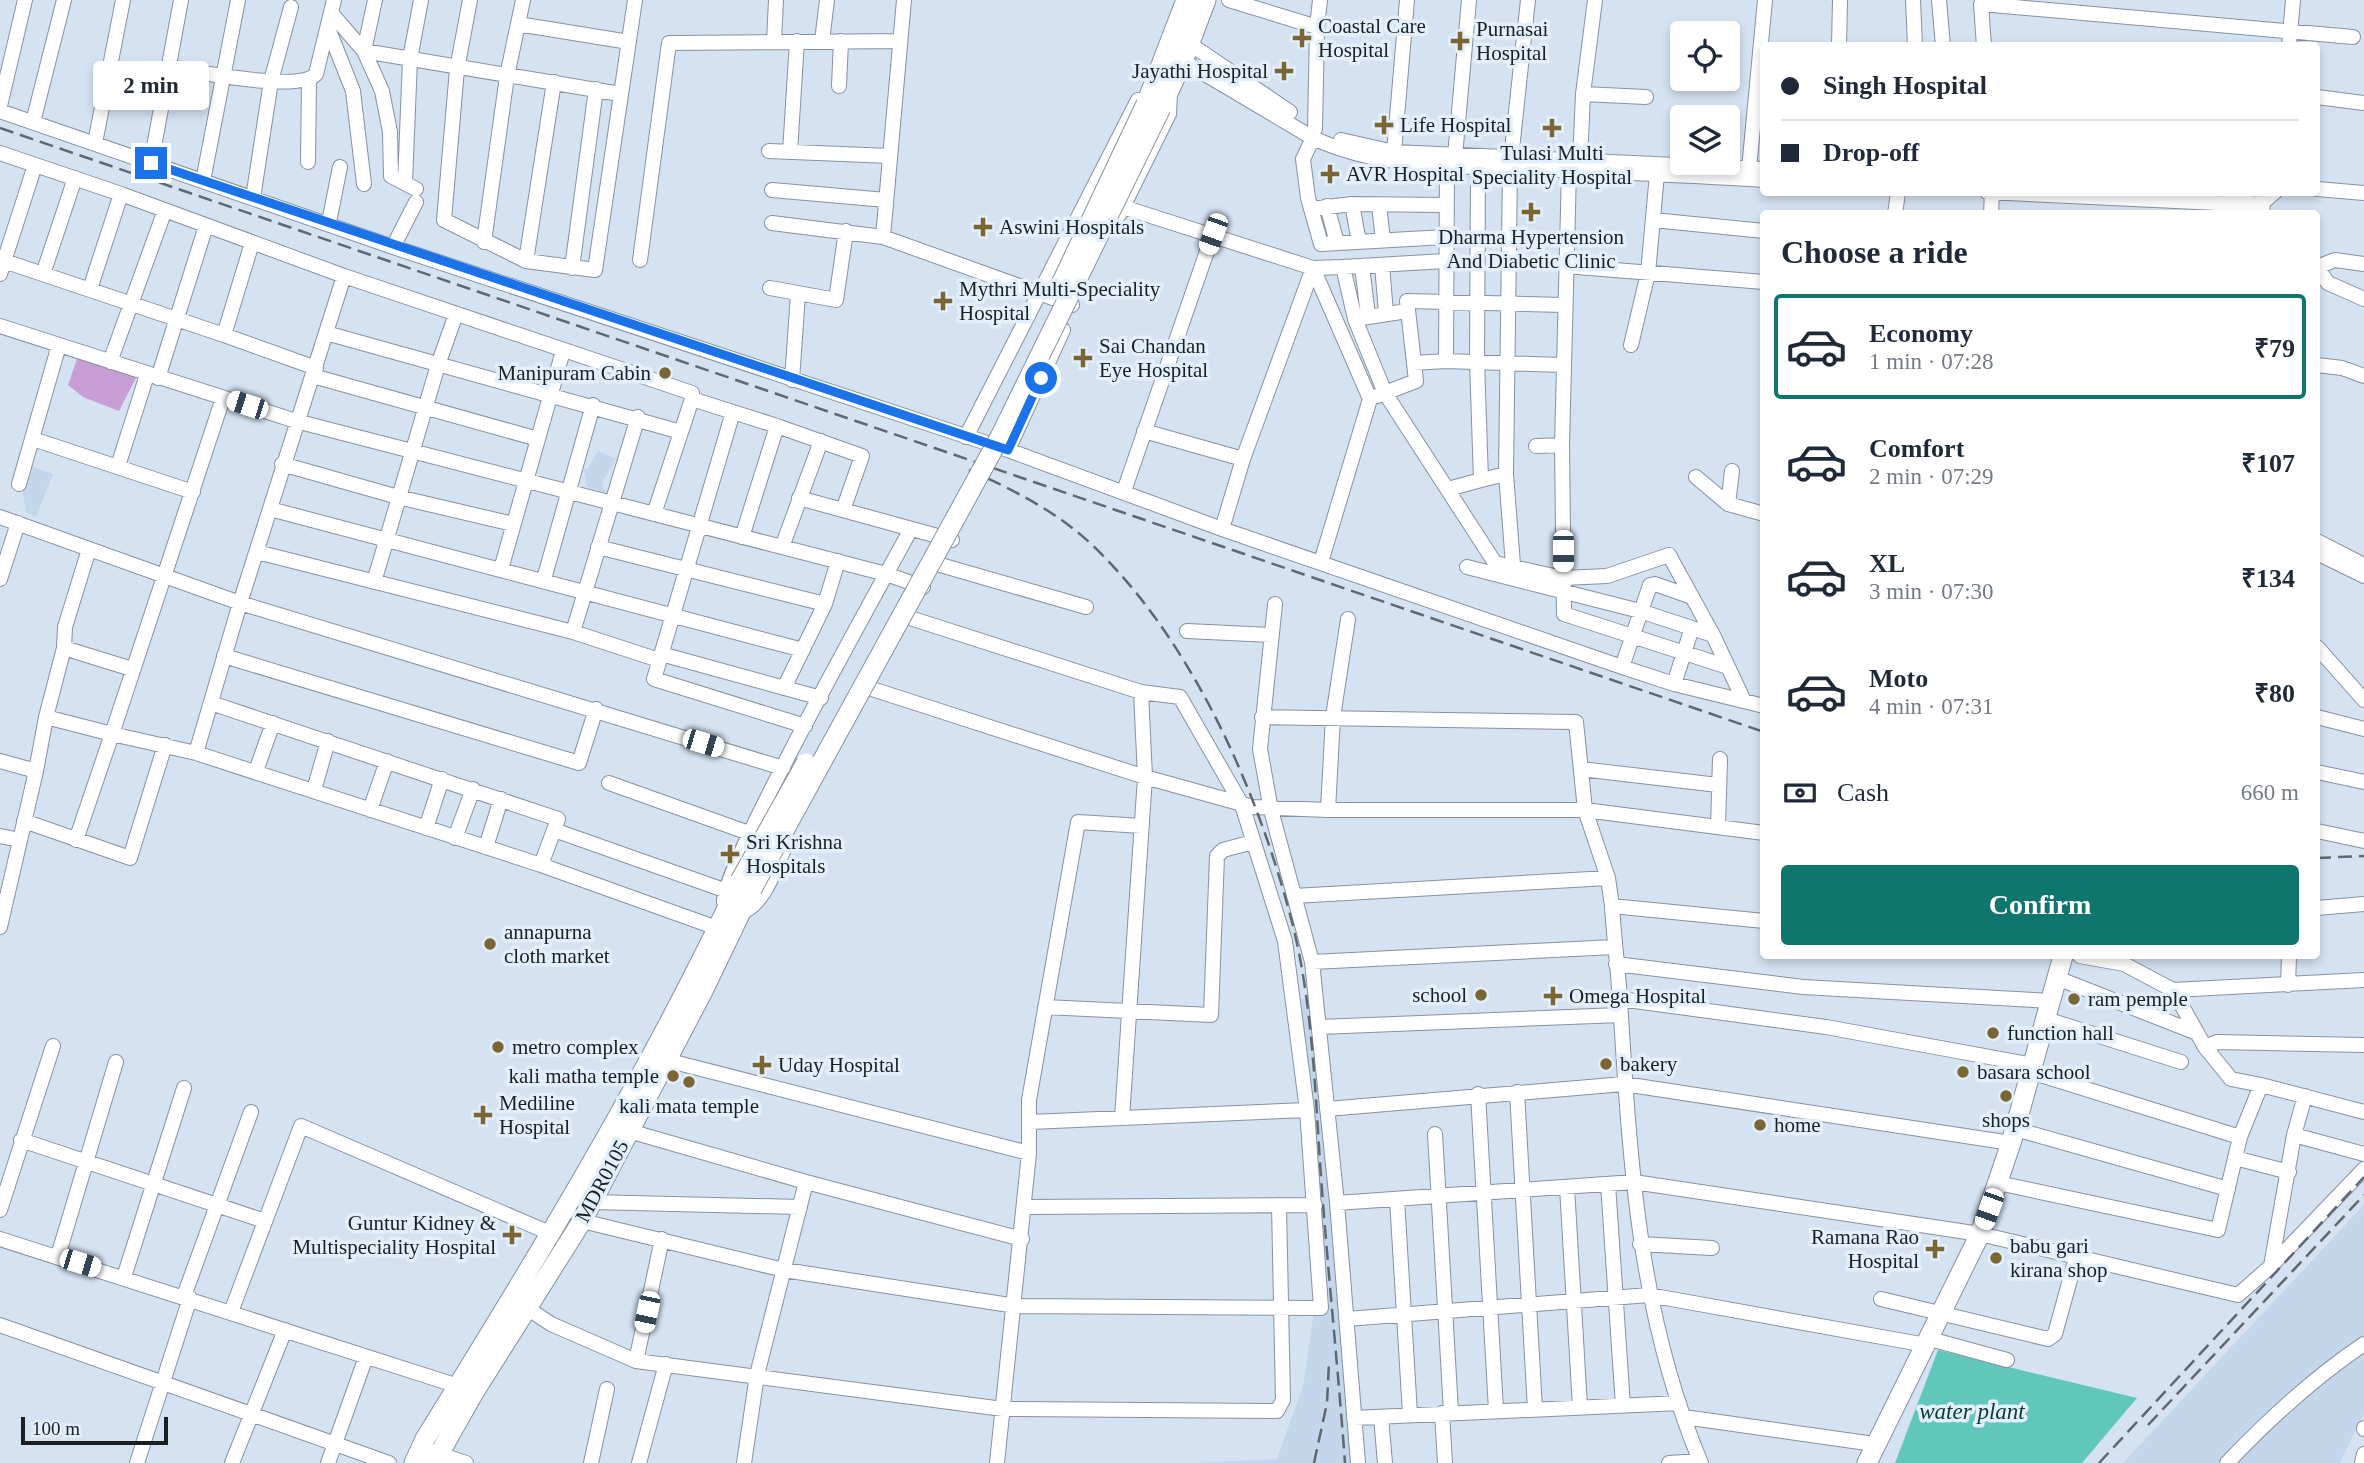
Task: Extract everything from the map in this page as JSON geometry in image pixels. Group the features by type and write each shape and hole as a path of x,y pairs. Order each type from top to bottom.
{"main road":[{"name":"MDR0105","path":"1158,97 1186,0"},
{"name":"MDR0105","path":"427,1457 458,1386 552,1234 645,1068 717,928 1001,435 1158,97 1187,52 1206,0"},
{"name":"MDR0105","path":"427,1457 582,1221 666,1060 737,896"},
{"path":"1867,1463 1874,1444 1928,1342 1980,1234 2013,1136 2062,959"}],"street":[{"path":"25,0 0,108 33,122 329,222 393,247 1008,450 1222,529 1622,667 1674,684 1760,705"},
{"path":"33,122 64,0"},
{"path":"95,143 123,0"},
{"path":"151,163 181,0"},
{"path":"202,181 238,0"},
{"path":"364,51 374,0"},
{"path":"393,247 412,192 410,59 421,0"},
{"path":"470,0 457,69 444,220 526,261 595,270 635,0"},
{"path":"484,242 507,76 523,0"},
{"path":"774,41 776,0"},
{"path":"822,41 827,0"},
{"path":"883,237 904,0"},
{"path":"1229,0 1317,27"},
{"path":"1320,0 1314,133 1303,159 1311,209 1321,244 1445,236"},
{"path":"1394,152 1407,0"},
{"path":"1446,361 1446,205 1469,0"},
{"path":"1513,565 1506,474 1510,163 1528,0"},
{"path":"1595,0 1574,166 1565,266 1562,445 1564,614 1728,667"},
{"path":"1763,42 1765,0"},
{"path":"1839,42 1840,0"},
{"path":"1913,0 1915,42"},
{"path":"1939,0 1943,42"},
{"path":"2284,0 2285,39"},
{"path":"2285,39 2293,0"},
{"path":"1984,42 1981,2 2285,39 2353,37"},
{"path":"253,198 271,81 290,8"},
{"path":"167,67 271,81 309,80 316,74 331,17"},
{"path":"331,17 364,51 382,91 390,132 391,176 412,192"},
{"path":"331,17 353,91 364,184"},
{"path":"518,24 629,41"},
{"path":"790,152 797,41"},
{"path":"839,86 841,41"},
{"path":"640,260 668,43 900,41"},
{"path":"364,51 457,69 620,94"},
{"path":"1187,52 1334,148 1376,159 1757,169 1760,106"},
{"path":"308,162 309,80"},
{"path":"526,261 554,82"},
{"path":"572,268 596,89"},
{"path":"1583,94 1646,97"},
{"path":"965,437 1138,99 1158,97 1170,114 1074,305 1008,450"},
{"path":"2320,97 2364,103"},
{"path":"1314,133 1394,152 1478,167 1510,163"},
{"path":"769,151 890,156"},
{"path":"1,156 75,178 344,276 692,393 654,514"},
{"path":"35,165 2,268 43,274 224,335 314,372 538,439"},
{"path":"1574,166 1760,180"},
{"path":"329,222 340,167"},
{"path":"1478,167 1477,361 1481,480"},
{"path":"1631,345 1648,273 1657,174"},
{"path":"43,274 75,178"},
{"path":"2320,188 2364,193"},
{"path":"772,190 886,200"},
{"path":"90,289 121,194"},
{"path":"2092,196 2261,201"},
{"path":"2244,196 2261,201"},
{"path":"1311,209 1352,204 1446,205"},
{"path":"1352,204 1359,242"},
{"path":"1379,205 1383,240"},
{"path":"1328,206 1337,243"},
{"path":"1123,207 1313,268 1445,261"},
{"path":"110,362 165,210"},
{"path":"1653,220 1760,231"},
{"path":"772,223 883,237 1074,305"},
{"path":"118,466 175,318 206,226"},
{"path":"770,288 836,300 846,231"},
{"path":"1124,491 1213,234"},
{"path":"224,335 252,243"},
{"path":"2320,266 2335,260 2364,264"},
{"path":"1382,265 1386,313"},
{"path":"1362,266 1362,318"},
{"path":"1565,266 1760,282"},
{"path":"1343,267 1385,393 1495,563 1513,565 1713,635"},
{"path":"1313,268 1370,399 1321,562"},
{"path":"1222,529 1243,459 1313,268"},
{"path":"2320,271 2328,283 2364,299"},
{"path":"196,753 282,464 344,276"},
{"path":"792,380 799,294"},
{"path":"1370,399 1416,381 1407,301 1564,305"},
{"path":"1362,318 1407,311"},
{"path":"374,582 411,452 457,314"},
{"path":"0,326 296,421 838,561 923,587"},
{"path":"326,333 638,417 681,432"},
{"path":"19,484 60,345"},
{"path":"501,569 563,351"},
{"path":"1414,363 1477,361 1563,365"},
{"path":"2320,365 2343,368 2364,376"},
{"path":"76,840 223,398"},
{"path":"692,399 862,456 843,510"},
{"path":"544,579 593,405"},
{"path":"733,412 654,678 805,726"},
{"path":"573,632 638,417"},
{"path":"742,537 777,426"},
{"path":"1144,431 1243,459"},
{"path":"33,439 193,492"},
{"path":"782,547 821,441"},
{"path":"1536,446 1562,445"},
{"path":"282,464 398,497 513,524"},
{"path":"1728,504 1732,471"},
{"path":"1448,489 1506,474"},
{"path":"1696,477 1728,504 1760,513"},
{"path":"554,830 737,896 754,907 923,587 952,539 799,498"},
{"path":"270,509 544,579 803,650"},
{"path":"0,517 240,603 783,768"},
{"path":"0,579 18,523"},
{"path":"737,896 749,833 911,529"},
{"path":"598,547 825,604"},
{"path":"0,927 4,895 20,840 46,717 64,648 65,627 89,549"},
{"path":"257,552 821,698"},
{"path":"2320,553 2364,565"},
{"path":"2320,553 2364,576"},
{"path":"1467,567 1563,584 1607,576 1669,555 1689,596 1713,635 1744,701"},
{"path":"783,688 825,604 838,561"},
{"path":"937,564 1086,607"},
{"path":"1622,667 1650,585 1689,596"},
{"path":"1275,604 1260,748 1272,810 1312,962 1337,1203 1358,1463"},
{"path":"582,1221 784,1270 1016,1306 1321,1308 1307,1110 1285,941 1242,805 1180,697 1141,692 907,617"},
{"path":"1328,810 1334,717 1348,619"},
{"path":"1674,684 1692,628"},
{"path":"1187,631 1271,635"},
{"path":"64,648 132,668"},
{"path":"2320,650 2364,700"},
{"path":"224,656 579,764 596,709"},
{"path":"869,688 1145,776 1242,805 1272,810 1585,810 1760,832"},
{"path":"1122,1118 1145,776 1141,692"},
{"path":"211,703 558,819 541,865"},
{"path":"46,717 165,745 256,771 541,865 717,928"},
{"path":"1262,717 1576,722 1585,810 1608,878 1612,906 1621,1015 1623,1084 1640,1244 1649,1295 1681,1410 1700,1462 1669,1463"},
{"path":"2320,718 2364,729"},
{"path":"256,771 273,723"},
{"path":"314,790 328,741"},
{"path":"24,821 130,858 165,745"},
{"path":"1718,827 1720,759"},
{"path":"0,761 36,771"},
{"path":"370,810 387,761"},
{"path":"1581,769 1718,785"},
{"path":"2320,773 2364,782"},
{"path":"426,828 442,779"},
{"path":"609,783 749,833"},
{"path":"455,838 473,789"},
{"path":"486,847 501,799"},
{"path":"997,1463 1026,1207 1029,1100 1078,822 1142,826"},
{"path":"2320,832 2364,841"},
{"path":"0,836 20,840"},
{"path":"1045,1007 1212,1015 1217,856 1223,850 1253,842"},
{"path":"1294,896 1608,878"},
{"path":"2320,908 2364,904"},
{"path":"1612,906 1760,921"},
{"path":"1312,962 1614,947"},
{"path":"2096,959 2124,964 2173,990 2364,980"},
{"path":"2288,985 2289,959"},
{"path":"1616,964 1803,987 2049,1010 2181,1062"},
{"path":"2057,978 2197,1033"},
{"path":"2173,990 2205,1047 2231,1079 2364,1112"},
{"path":"1620,999 1826,1027 2032,1068 2240,1137"},
{"path":"1320,1027 1621,1015"},
{"path":"2205,1047 2217,1042 2364,1045"},
{"path":"0,1210 53,1046"},
{"path":"666,1060 1029,1153"},
{"path":"58,1256 116,1062"},
{"path":"1327,1109 1478,1094 1623,1084 2013,1136 2228,1189"},
{"path":"1998,1183 2218,1230 2240,1137 2261,1085"},
{"path":"124,1277 184,1088"},
{"path":"1517,1092 1535,1409"},
{"path":"1478,1094 1496,1410"},
{"path":"2271,1266 2294,1135 2305,1096"},
{"path":"1030,1122 1307,1110"},
{"path":"136,1463 217,1205 251,1112"},
{"path":"230,1312 301,1126 552,1234"},
{"path":"629,1131 806,1182 1023,1239"},
{"path":"1435,1134 1447,1312 1445,1463"},
{"path":"2294,1135 2364,1154"},
{"path":"21,1140 265,1221"},
{"path":"2235,1158 2289,1172"},
{"path":"1337,1203 1634,1182 1980,1234 2238,1296 2271,1266 2364,1169"},
{"path":"744,1463 757,1375 806,1182"},
{"path":"1608,1184 1623,1406"},
{"path":"1567,1187 1580,1407"},
{"path":"1397,1199 1410,1414"},
{"path":"592,1202 800,1207"},
{"path":"527,1308 551,1324 636,1361 1003,1409 1278,1411 1283,1400 1279,1205"},
{"path":"1026,1207 1315,1205"},
{"path":"0,1239 458,1386"},
{"path":"636,1361 662,1240"},
{"path":"1640,1244 1712,1248"},
{"path":"1881,1298 2052,1338 2076,1258"},
{"path":"1347,1319 1649,1295 1928,1342 2007,1360"},
{"path":"0,1325 389,1463"},
{"path":"232,1463 285,1330"},
{"path":"2227,1463 2260,1428 2328,1368 2364,1344"},
{"path":"327,1463 366,1357"},
{"path":"639,1463 666,1364"},
{"path":"591,1463 607,1389"},
{"path":"1354,1418 1623,1406 1681,1410 1874,1444"},
{"path":"1381,1417 1385,1463"},
{"path":"2362,1463 2364,1454"},
{"path":"427,1457 466,1463"}],"shaded area":[{"path":"78,356 137,376 119,411 83,397 68,385"},
{"path":"598,451 616,459 602,483 606,493 587,487 584,470"},
{"path":"29,465 53,474 36,517 26,512 22,486"},
{"path":"1301,999 1311,999 1356,1463 1194,1463 1277,1459 1303,1386 1314,1312 1323,1311"},
{"path":"2364,1205 2364,1413 2340,1463 2123,1463"}],"water":[{"name":"water plant","path":"1938,1350 2137,1398 2082,1463 1895,1463"}],"railway":[{"path":"0,128 1760,731"},
{"path":"969,470 1017,493 1062,520 1089,542 1126,580 1159,623 1189,670 1216,719 1261,823 1293,926 1305,988 1345,1463"},
{"path":"2320,858 2364,856"},
{"path":"2099,1463 2364,1177"},
{"path":"2148,1425 2364,1195"},
{"path":"1314,1463 1327,1403 1329,1363"}],"place":[{"name":"Coastal Care Hospital","path":"1302,38"},
{"name":"Purnasai Hospital","path":"1460,41"},
{"name":"Jayathi Hospital","path":"1284,71"},
{"name":"Life Hospital","path":"1384,125"},
{"name":"Tulasi Multi Speciality Hospital","path":"1552,128"},
{"name":"AVR Hospital","path":"1330,174"},
{"name":"Dharma Hypertension And Diabetic Clinic","path":"1531,212"},
{"name":"Aswini Hospitals","path":"983,227"},
{"name":"Mythri Multi-Speciality Hospital","path":"943,301"},
{"name":"Sai Chandan Eye Hospital","path":"1083,358"},
{"name":"Manipuram Cabin","path":"665,373"},
{"name":"Sri Krishna Hospitals","path":"730,854"},
{"name":"annapurna cloth market","path":"490,944"},
{"name":"school","path":"1481,995"},
{"name":"Omega Hospital","path":"1553,996"},
{"name":"ram pemple","path":"2074,999"},
{"name":"function hall","path":"1993,1033"},
{"name":"metro complex","path":"498,1047"},
{"name":"bakery","path":"1606,1064"},
{"name":"Uday Hospital","path":"762,1065"},
{"name":"basara school","path":"1963,1072"},
{"name":"kali matha temple","path":"673,1076"},
{"name":"kali mata temple","path":"689,1082"},
{"name":"shops","path":"2006,1096"},
{"name":"Mediline Hospital","path":"483,1115"},
{"name":"home","path":"1760,1125"},
{"name":"Guntur Kidney & Multispeciality Hospital","path":"512,1235"},
{"name":"Ramana Rao Hospital","path":"1935,1249"},
{"name":"babu gari kirana shop","path":"1996,1258"}],"route":[{"path":"151,163 329,222 393,247 1008,450 1041,378"}]}
